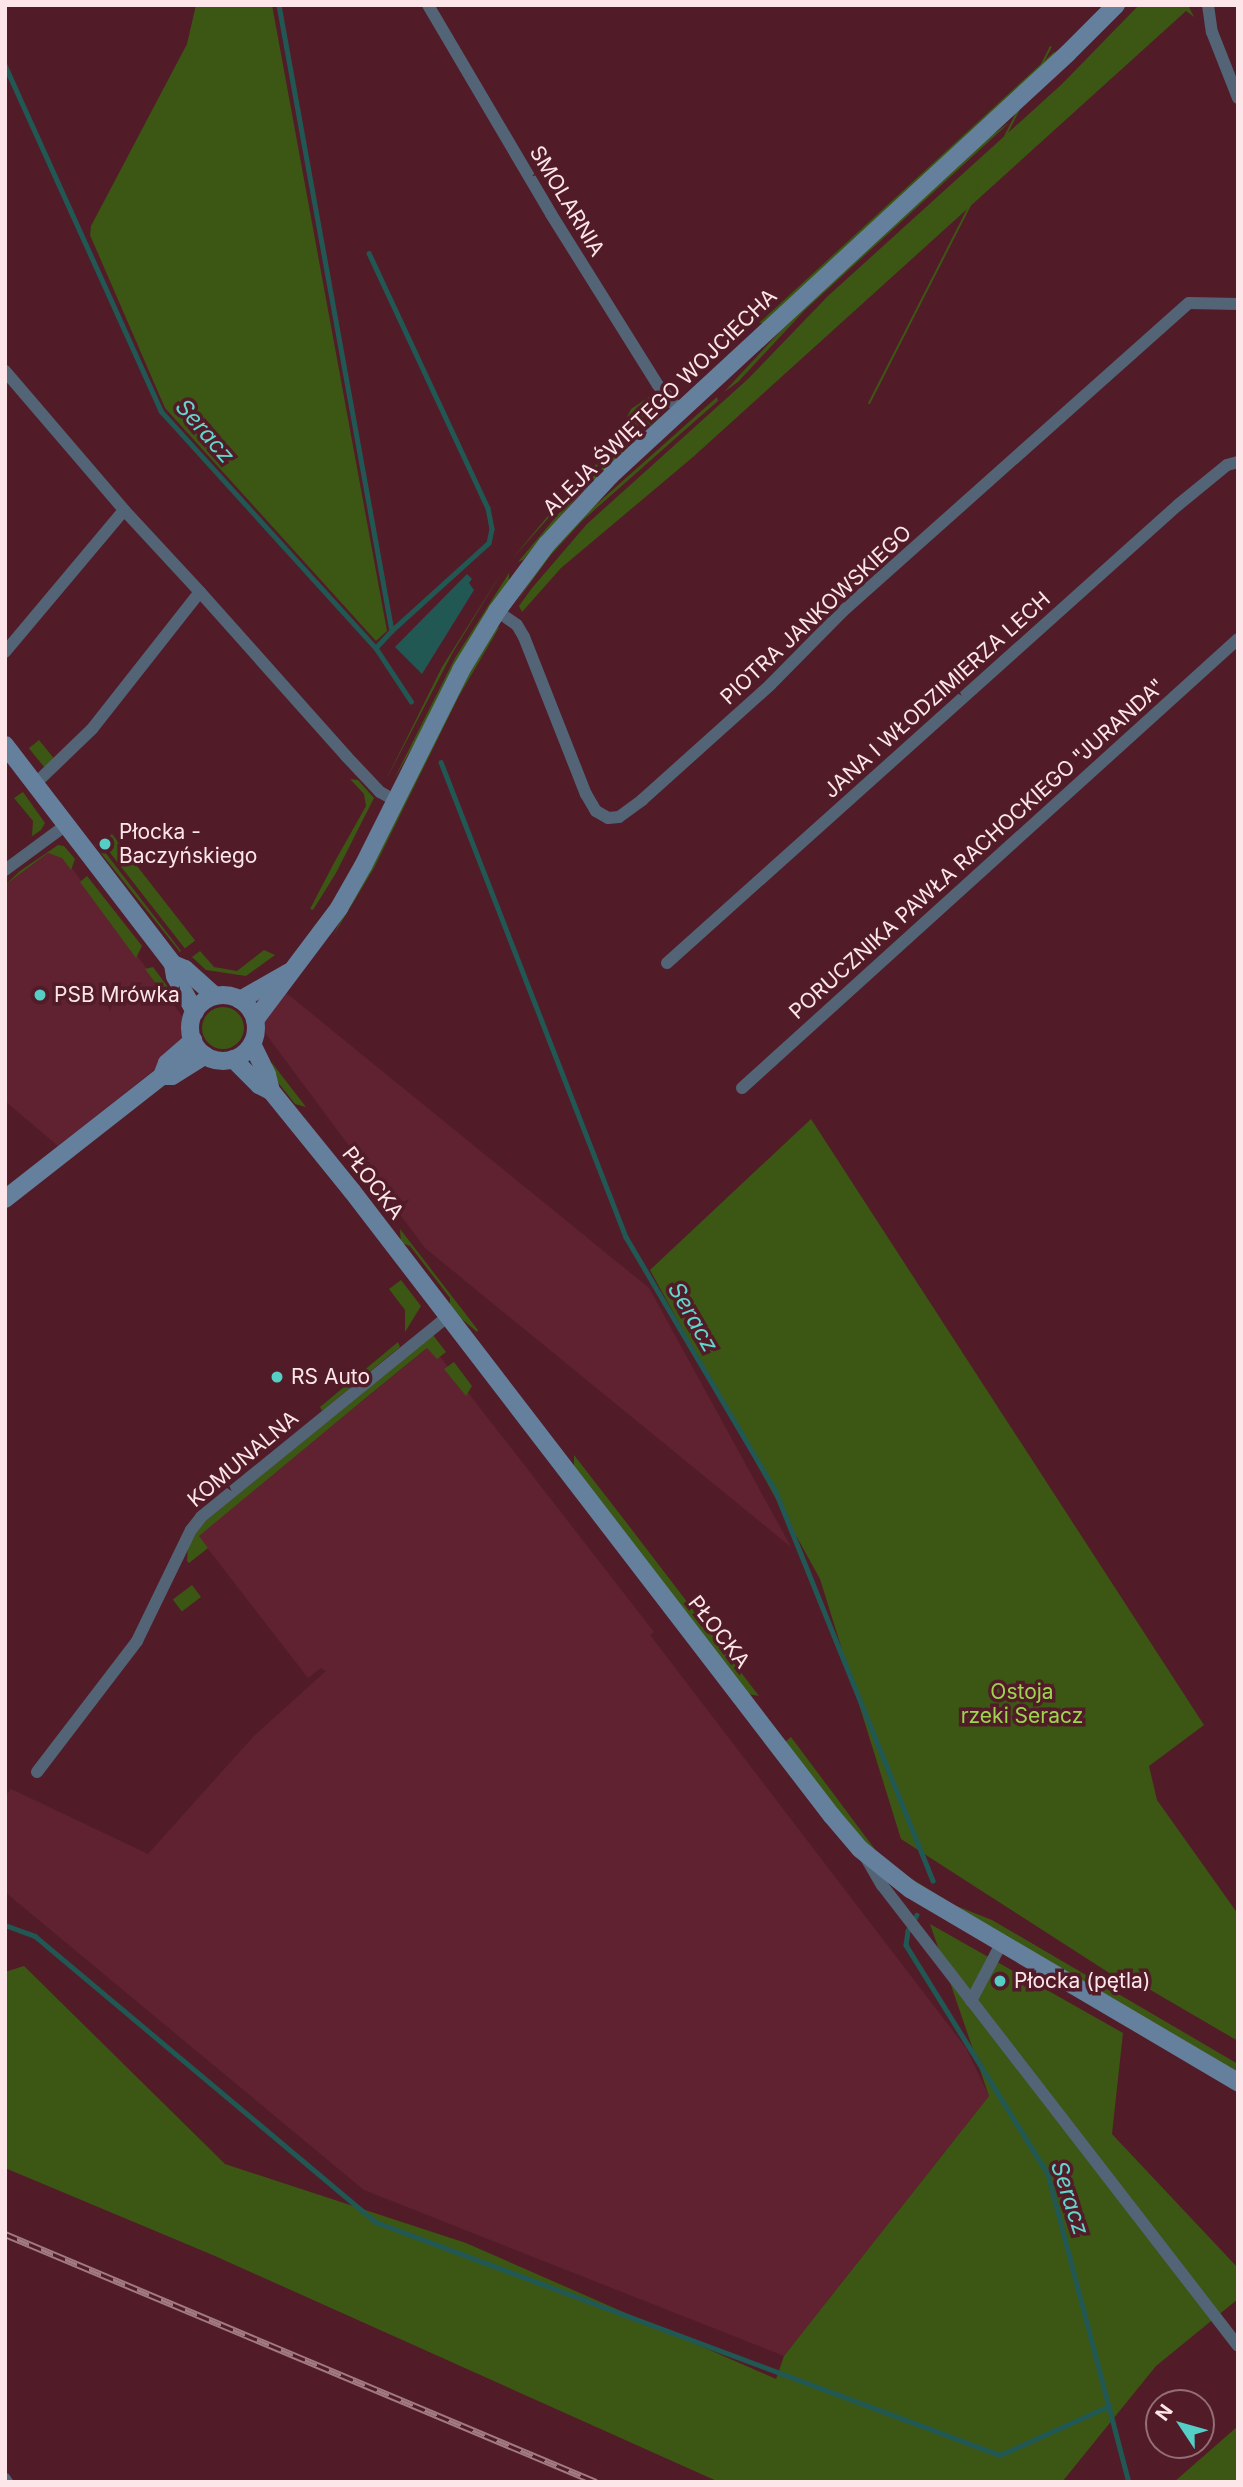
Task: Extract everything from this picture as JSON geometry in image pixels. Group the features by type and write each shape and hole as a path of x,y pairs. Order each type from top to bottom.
{"street":[{"name":"SMOLARNIA","path":"428,5 551,214 658,385 680,411"},
{"path":"1199,5 1208,20 1238,97"},
{"path":"1208,5 1208,20"},
{"name":"ALEJA ŚWIĘTEGO WOJCIECHA","path":"255,1020 281,990 289,972 338,908 461,670 497,611 579,506 1068,53 1114,6"},
{"name":"PIOTRA JANKOWSKIEGO","path":"497,611 517,625 524,637 586,794 596,811 608,818 619,817 642,800 770,685 843,611 1189,303 1238,304"},
{"path":"5,371 124,510 354,765 380,792 396,800"},
{"name":"JANA I WŁODZIMIERZA LECH","path":"667,963 1178,505 1227,466 1238,462"},
{"path":"5,652 124,510"},
{"path":"35,784 92,729 200,592"},
{"name":"PORUCZNIKA PAWŁA RACHOCKIEGO \"JURANDA\"","path":"742,1088 1238,639"},
{"path":"5,745 173,964 175,976 195,1012"},
{"path":"5,870 66,825"},
{"path":"173,964 186,969 215,996 240,1000 255,1020 252,1045 233,1059 219,1060 205,1055 193,1040 191,1026 195,1012 215,996"},
{"name":"ALEJA ŚWIĘTEGO WOJCIECHA","path":"240,1000 289,972"},
{"path":"5,1199 162,1076 167,1063 193,1040"},
{"name":"PŁOCKA","path":"252,1045 267,1075 271,1091 860,1849 909,1889 1238,2082"},
{"path":"162,1076 172,1076 205,1055"},
{"name":"PŁOCKA","path":"233,1059 259,1085 271,1091"},
{"name":"KOMUNALNA","path":"37,1772 137,1641 191,1530 201,1517 447,1316"},
{"path":"860,1849 882,1885 1238,2346"},
{"path":"971,2001 1001,1944"}],"shaded area":[{"path":"48,853 62,855 197,1036 58,1146 5,1101 5,885"},
{"path":"285,992 649,1288 791,1547 425,1248 260,1026"},
{"path":"431,1345 654,1632 650,1635 966,2048 989,2096 784,2356 364,2190 5,1892 5,1796 11,1789 148,1854 253,1737 326,1671 321,1668 308,1678 198,1536"}],"green space":[{"path":"196,5 272,5 387,631 376,641 165,408 90,235 91,226 187,44"},
{"path":"1139,5 1189,7 1194,17 1186,11 693,457 561,568 522,612 519,606 532,588 587,524 748,379 828,296 1062,84"},
{"path":"1050,46 1052,47 870,404"},
{"path":"1055,51 1054,55 764,323 759,323"},
{"path":"1010,122 804,311 738,382 724,392 784,327 988,138"},
{"path":"649,397 652,402 638,427 575,488 512,559 562,499 612,448 631,409"},
{"path":"717,397 718,401 582,521 550,556 515,604 548,555 589,511"},
{"path":"660,399 659,418 578,496 523,560 518,562 576,493 642,430"},
{"path":"504,569 453,652 385,782 442,667"},
{"path":"509,573 509,580 393,781 455,658"},
{"path":"500,626 459,696 374,868 333,936 469,672 494,631"},
{"path":"39,740 56,761 46,769 29,748"},
{"path":"350,779 358,780 374,798 336,873 313,910 310,909 366,806 364,794"},
{"path":"23,792 45,823 41,830 28,839 32,836 33,821 14,798"},
{"path":"112,834 195,940 185,948 102,842"},
{"path":"98,843 180,952 104,857 95,845"},
{"path":"58,845 64,846 75,859 71,870 62,858 48,853 5,885 20,871"},
{"path":"87,876 142,946 136,958 80,882"},
{"path":"264,950 275,955 246,976 206,970 192,957 200,951 214,967 237,971"},
{"path":"153,967 173,994 172,1005 145,969"},
{"path":"223,1007 238,1013 244,1028 238,1043 223,1049 208,1043 202,1028 208,1013"},
{"path":"272,1063 306,1107 295,1104 276,1080 267,1067"},
{"name":"Ostoja rzeki Seracz","path":"811,1119 1204,1725 1149,1766 1157,1800 1238,1914 1238,2041 1130,1978 1128,1985 901,1839 820,1579 650,1270"},
{"path":"400,1229 477,1332 456,1314 450,1305 450,1298 410,1246 401,1243"},
{"path":"401,1280 421,1306 405,1332 405,1310 389,1289"},
{"path":"433,1335 446,1352 437,1359 427,1348 199,1536 208,1548 189,1563 187,1561 188,1546 202,1524"},
{"path":"398,1342 400,1347 322,1411 320,1407"},
{"path":"454,1362 472,1386 466,1396 444,1369"},
{"path":"574,1455 759,1696 748,1694 574,1468"},
{"path":"192,1585 201,1597 182,1611 173,1599"},
{"path":"791,1737 877,1852 904,1874 954,1905 992,1920 1238,2064 1238,2072 916,1884 877,1854 853,1829 785,1742"},
{"path":"930,1924 1123,2033 1112,2134 1238,2268 1238,2299 1156,2366 1062,2482 719,2482 215,2256 5,2168 5,1972 24,1966 225,2164 466,2243 776,2379 784,2356 989,2096"},
{"path":"1238,2426 1238,2482 1174,2482 1200,2459 1215,2459 1215,2446"}],"water":[{"path":"467,574 472,579 469,583 474,590 422,674 395,647"}],"waterway":[{"path":"279,5 392,631 376,648"},
{"name":"Seracz","path":"5,65 161,411 376,648 411,701"},
{"path":"369,253 488,508 492,529 489,543 392,631"},
{"name":"Seracz","path":"441,762 626,1237 776,1492 933,1880"},
{"name":"Seracz","path":"917,1915 908,1931 906,1945 1048,2174 1129,2482"},
{"path":"5,1925 35,1936 376,2222 1000,2455 1109,2406"}],"railway":[{"path":"5,2234 596,2482"}],"place":[{"name":"Płocka - Baczyńskiego","path":"105,844"},
{"name":"PSB Mrówka","path":"40,995"},
{"name":"RS Auto","path":"277,1377"},
{"name":"Płocka (pętla)","path":"1000,1981"}]}
